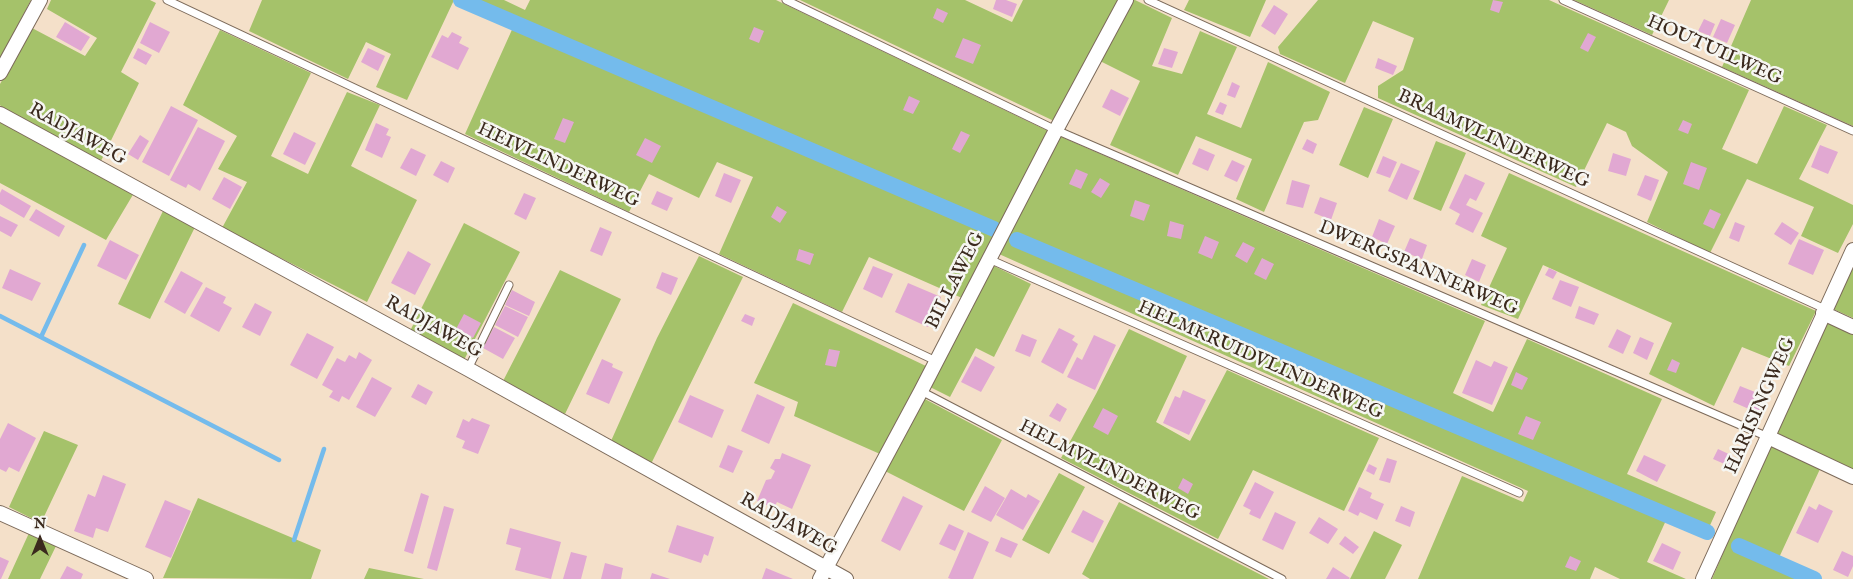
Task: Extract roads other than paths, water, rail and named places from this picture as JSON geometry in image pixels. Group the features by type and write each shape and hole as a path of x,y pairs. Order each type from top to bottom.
{"street":[{"path":"0,73 40,0"},
{"name":"BILLAWEG","path":"822,573 921,391 1056,130 1126,0"},
{"name":"RADJAWEG","path":"0,114 468,369 822,573 846,579"},
{"name":"HARISINGWEG","path":"1703,579 1853,250"},
{"path":"1824,311 1853,327"},
{"path":"1768,437 1853,478"},
{"path":"0,513 146,579"}],"lane":[{"name":"HEIVLINDERWEG","path":"167,0 936,362"},
{"name":"DWERGSPANNERWEG","path":"786,0 1056,130 1768,437"},
{"name":"BRAAMVLINDERWEG","path":"1148,0 1824,311"},
{"name":"HOUTUILWEG","path":"1563,0 1853,131"},
{"name":"HELMKRUIDVLINDERWEG","path":"989,259 1519,493"},
{"path":"468,369 508,285"},
{"name":"HELMVLINDERWEG","path":"921,391 1282,579"}],"waterway":[{"path":"461,0 994,229"},
{"path":"1017,240 1707,532"},
{"path":"41,337 84,245"},
{"path":"0,316 279,460"},
{"path":"294,540 324,449"},
{"path":"1739,546 1814,579"}]}
